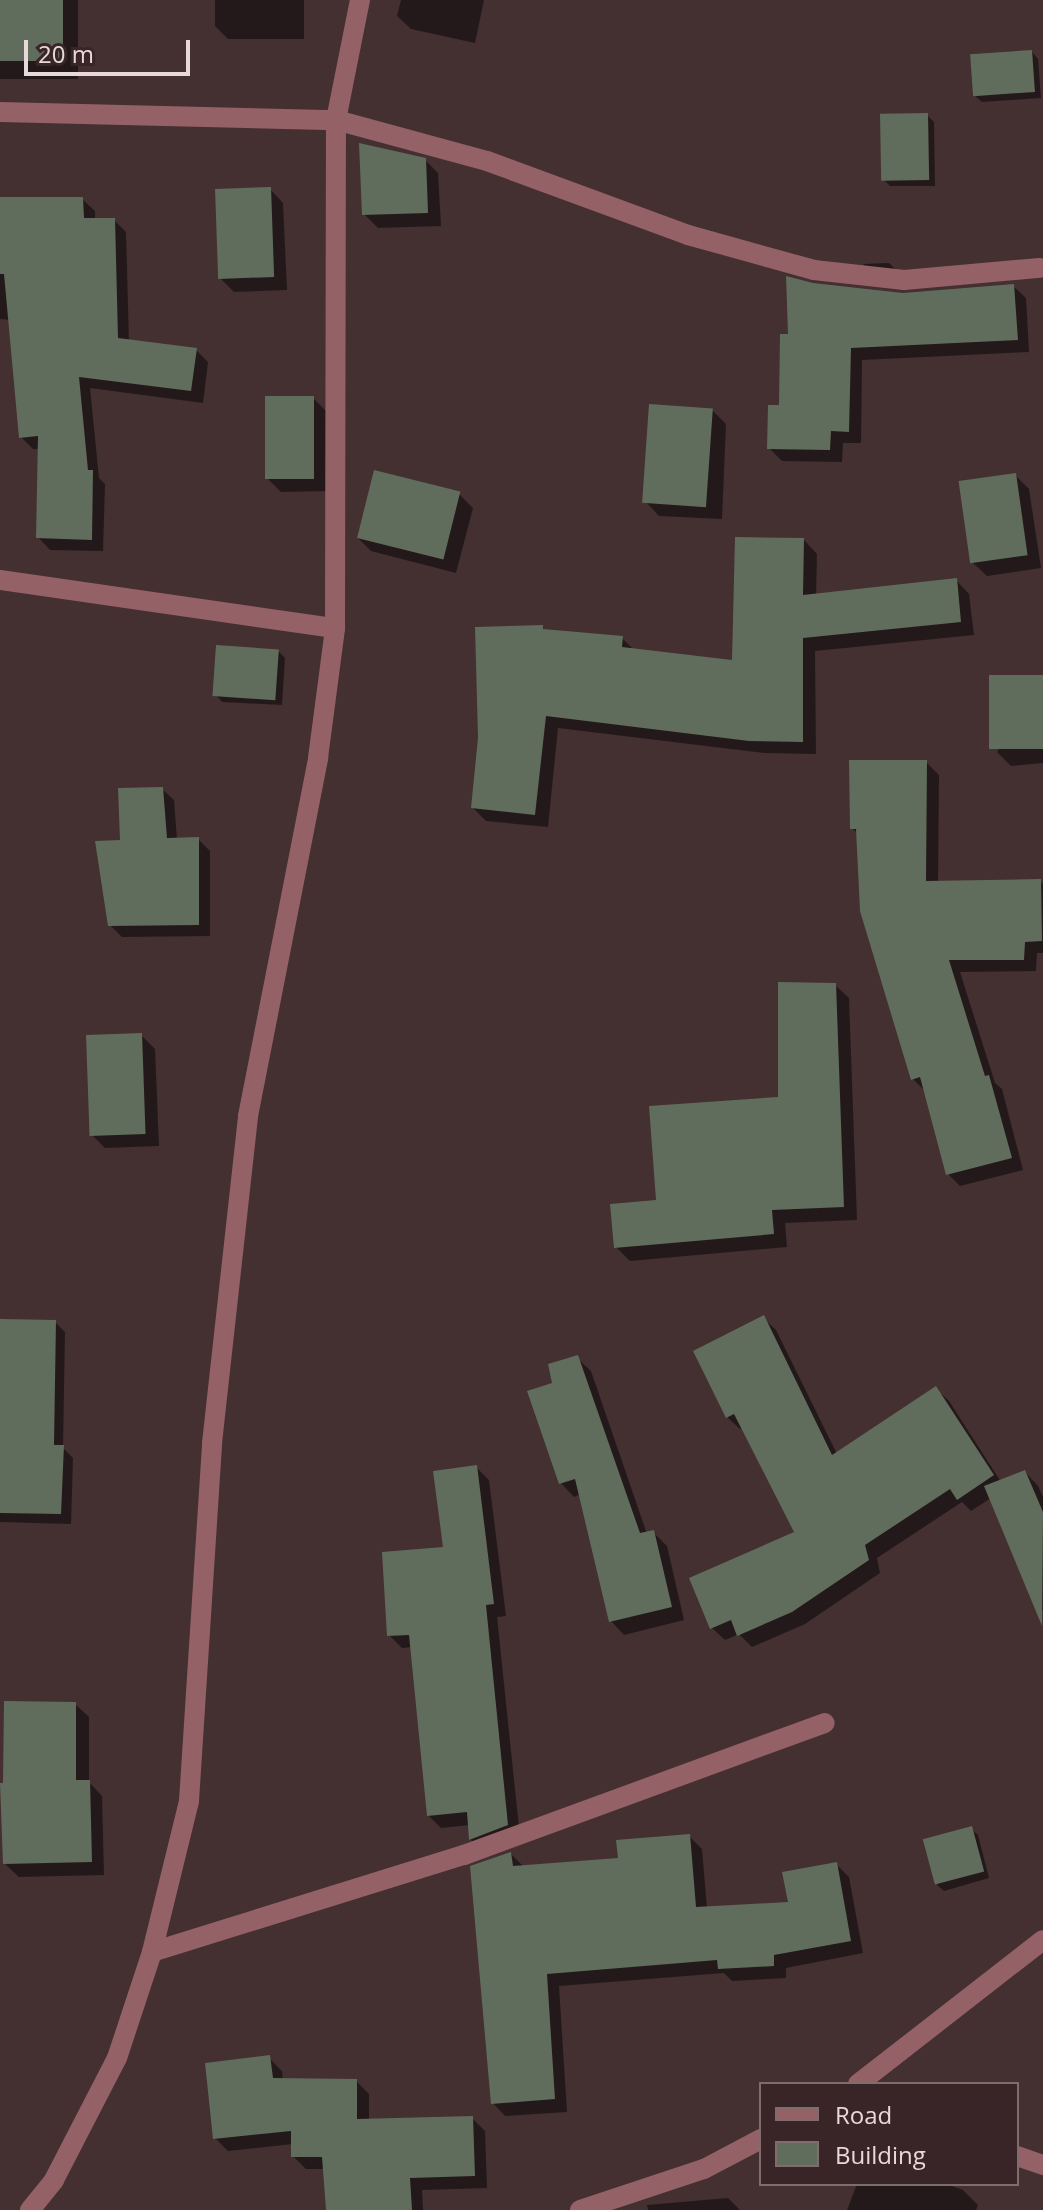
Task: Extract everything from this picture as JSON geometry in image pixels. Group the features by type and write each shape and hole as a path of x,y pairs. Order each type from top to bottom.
{"street":[{"path":"30,2210 54,2180 117,2058 152,1952 189,1801 212,1443 248,1116 318,758 335,628 336,120 360,0"},
{"path":"0,112 336,120 487,161 688,235 814,270 904,280 1039,268"},
{"path":"0,580 335,628"},
{"path":"152,1952 464,1855 825,1723"},
{"path":"861,2082 1043,1940"},
{"path":"580,2210 704,2169 759,2140"},
{"path":"1019,2157 1043,2165"}],"building":[{"path":"0,0 63,0 63,61 0,61"},
{"path":"1032,50 1035,92 973,96 970,54"},
{"path":"928,113 929,180 881,181 880,114"},
{"path":"359,143 426,158 428,213 362,215"},
{"path":"271,187 274,277 218,279 215,189"},
{"path":"0,197 83,197 84,218 115,218 118,338 197,348 191,391 79,377 88,470 93,470 92,540 36,538 38,436 19,438 4,274 0,274"},
{"path":"786,276 813,283 903,293 1014,284 1018,340 851,348 849,432 831,431 830,450 767,449 768,405 779,405 780,334 788,334"},
{"path":"265,396 314,396 314,479 265,479"},
{"path":"649,404 713,408 706,507 642,503"},
{"path":"374,470 460,492 443,559 357,538"},
{"path":"1016,473 1028,555 970,563 959,481"},
{"path":"735,537 804,538 803,595 957,578 961,622 803,638 803,742 749,741 546,716 535,815 471,808 478,738 475,627 543,625 543,629 623,636 622,647 732,660"},
{"path":"216,645 279,649 275,700 212,696"},
{"path":"989,675 1043,675 1043,749 989,749"},
{"path":"849,760 927,760 926,881 1041,879 1042,941 1025,942 1024,960 949,960 985,1076 989,1075 1012,1158 946,1175 920,1077 911,1080 860,911 856,829 850,829"},
{"path":"163,787 167,838 199,837 199,925 108,926 95,841 120,840 118,788"},
{"path":"778,982 836,983 844,1207 772,1210 774,1234 614,1248 610,1204 656,1200 649,1106 778,1097"},
{"path":"142,1033 146,1134 90,1136 86,1035"},
{"path":"764,1315 832,1455 936,1386 994,1475 957,1500 950,1489 865,1545 869,1560 792,1612 737,1636 731,1620 710,1629 689,1578 794,1532 734,1414 726,1418 693,1351"},
{"path":"0,1319 56,1320 54,1445 64,1445 61,1514 0,1513"},
{"path":"578,1355 640,1533 654,1530 672,1607 609,1622 575,1479 559,1484 527,1391 552,1383 548,1364"},
{"path":"477,1465 494,1604 486,1605 508,1825 469,1840 467,1812 427,1816 409,1635 387,1636 382,1552 443,1547 433,1471"},
{"path":"1025,1470 1043,1512 1042,1626 984,1486"},
{"path":"4,1701 76,1702 76,1780 90,1780 92,1862 3,1864 0,1783 3,1783"},
{"path":"972,1826 984,1871 935,1885 923,1839"},
{"path":"690,1834 696,1907 788,1902 782,1872 837,1862 851,1941 774,1955 774,1966 718,1969 717,1960 547,1974 555,2099 491,2104 470,1866 511,1852 513,1866 618,1858 616,1840"},
{"path":"270,2055 273,2078 357,2079 357,2119 473,2116 475,2176 410,2178 412,2210 326,2210 322,2157 291,2157 291,2131 213,2139 205,2063"}]}
